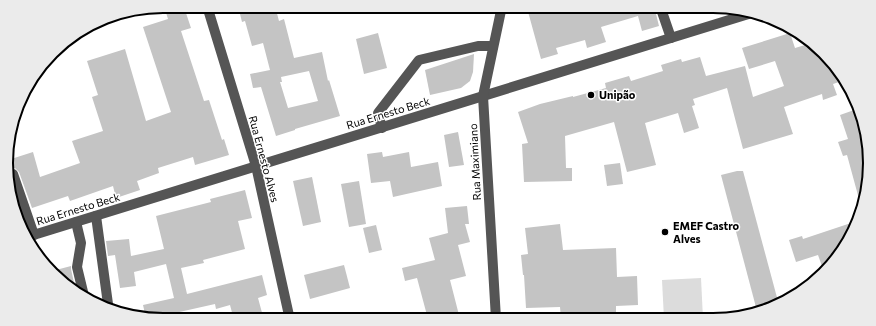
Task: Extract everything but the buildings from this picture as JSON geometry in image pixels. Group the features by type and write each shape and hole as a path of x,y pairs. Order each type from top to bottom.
{"street":[{"name":"Rua Ernesto Alves","path":"209,13 256,166 288,313"},
{"name":"Rua Maximiano","path":"496,313 484,96 500,13"},
{"path":"662,13 671,38"},
{"name":"Rua Ernesto Beck","path":"32,236 743,16"},
{"path":"382,128 378,113 419,60 478,46 493,46"},
{"path":"13,175 28,229"},
{"path":"96,216 108,303"},
{"path":"76,222 81,243 77,267 82,290"}],"shaded area":[{"path":"701,278 703,313 664,313 662,280"}],"place":[{"name":"Unipão","path":"591,95"},
{"name":"EMEF Castro Alves","path":"665,232"}]}
